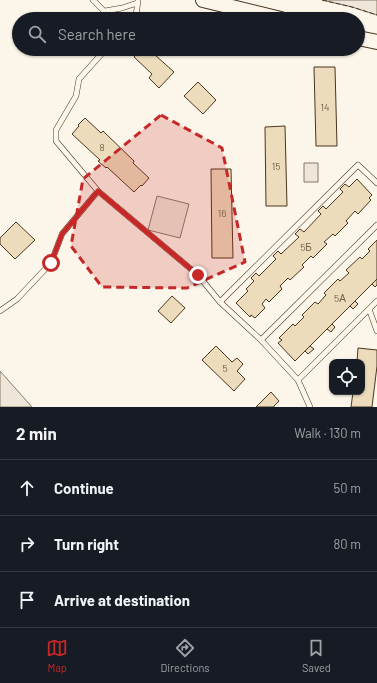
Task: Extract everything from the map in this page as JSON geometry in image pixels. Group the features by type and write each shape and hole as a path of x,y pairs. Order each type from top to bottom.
{"main road":[{"path":"203,0 252,12"},
{"path":"365,39 377,42"}],"lane":[{"path":"93,0 105,11 122,8 138,1"},
{"path":"136,12 138,1"},
{"path":"100,56 79,79 76,96 56,130 56,141 98,191 198,275 220,302 261,340 298,380 310,407"},
{"path":"220,302 358,165 377,183"},
{"path":"0,311 17,299 51,263 62,234 98,191"},
{"path":"261,340 377,225"},
{"path":"298,380 377,300"},
{"path":"369,308 377,331"}],"highlighted area":[{"path":"161,115 222,148 245,262 187,288 102,287 71,246 83,179"}],"shaded area":[{"path":"322,0 377,0 377,15 352,7"},
{"path":"304,163 318,163 318,182 304,182"},
{"path":"157,196 189,204 180,238 148,230"},
{"path":"0,371 32,407 0,407"}],"building":[{"path":"156,56 174,72 159,88 149,78 152,74 134,57"},
{"path":"314,67 335,67 337,146 316,146"},
{"path":"198,82 216,100 203,114 184,96"},
{"path":"85,118 101,133 103,131 149,178 134,192 107,167 106,168 98,161 100,160 72,134"},
{"path":"285,126 287,206 266,206 265,127"},
{"path":"211,169 231,169 233,258 212,258"},
{"path":"357,179 372,195 369,198 371,200 358,214 355,211 346,221 348,223 335,236 333,234 324,242 327,244 313,258 311,256 302,265 304,267 290,280 288,278 280,286 282,289 269,302 266,299 262,304 265,308 255,318 251,315 250,317 236,303 248,291 246,289 254,281 251,278 256,273 259,276 276,259 273,256 278,251 281,254 299,237 295,234 300,229 304,232 321,214 318,211 323,206 326,209 343,192 340,189 345,184 349,187"},
{"path":"16,222 35,240 15,259 0,244 0,238"},
{"path":"377,240 377,279 295,361 278,343 282,340 279,338 293,324 295,326 304,317 302,315 315,302 318,304 326,295 324,293 338,279 340,281 349,273 346,270 360,257 362,259 370,251 368,249"},
{"path":"377,279 377,285 375,287 372,284"},
{"path":"172,296 185,308 171,323 158,311"},
{"path":"355,301 358,304 353,309 350,306"},
{"path":"332,324 335,327 331,332 327,329"},
{"path":"216,346 232,362 237,358 243,364 237,371 245,379 234,391 202,360"},
{"path":"310,346 314,349 308,354 305,351"},
{"path":"358,348 377,350 377,366 372,407 351,407 353,395 365,395 365,359 357,359"},
{"path":"271,392 279,401 274,407 256,407"}],"fence":[{"path":"322,0 377,15"}],"route":[{"path":"51,263 62,234 98,191 198,275"}]}
